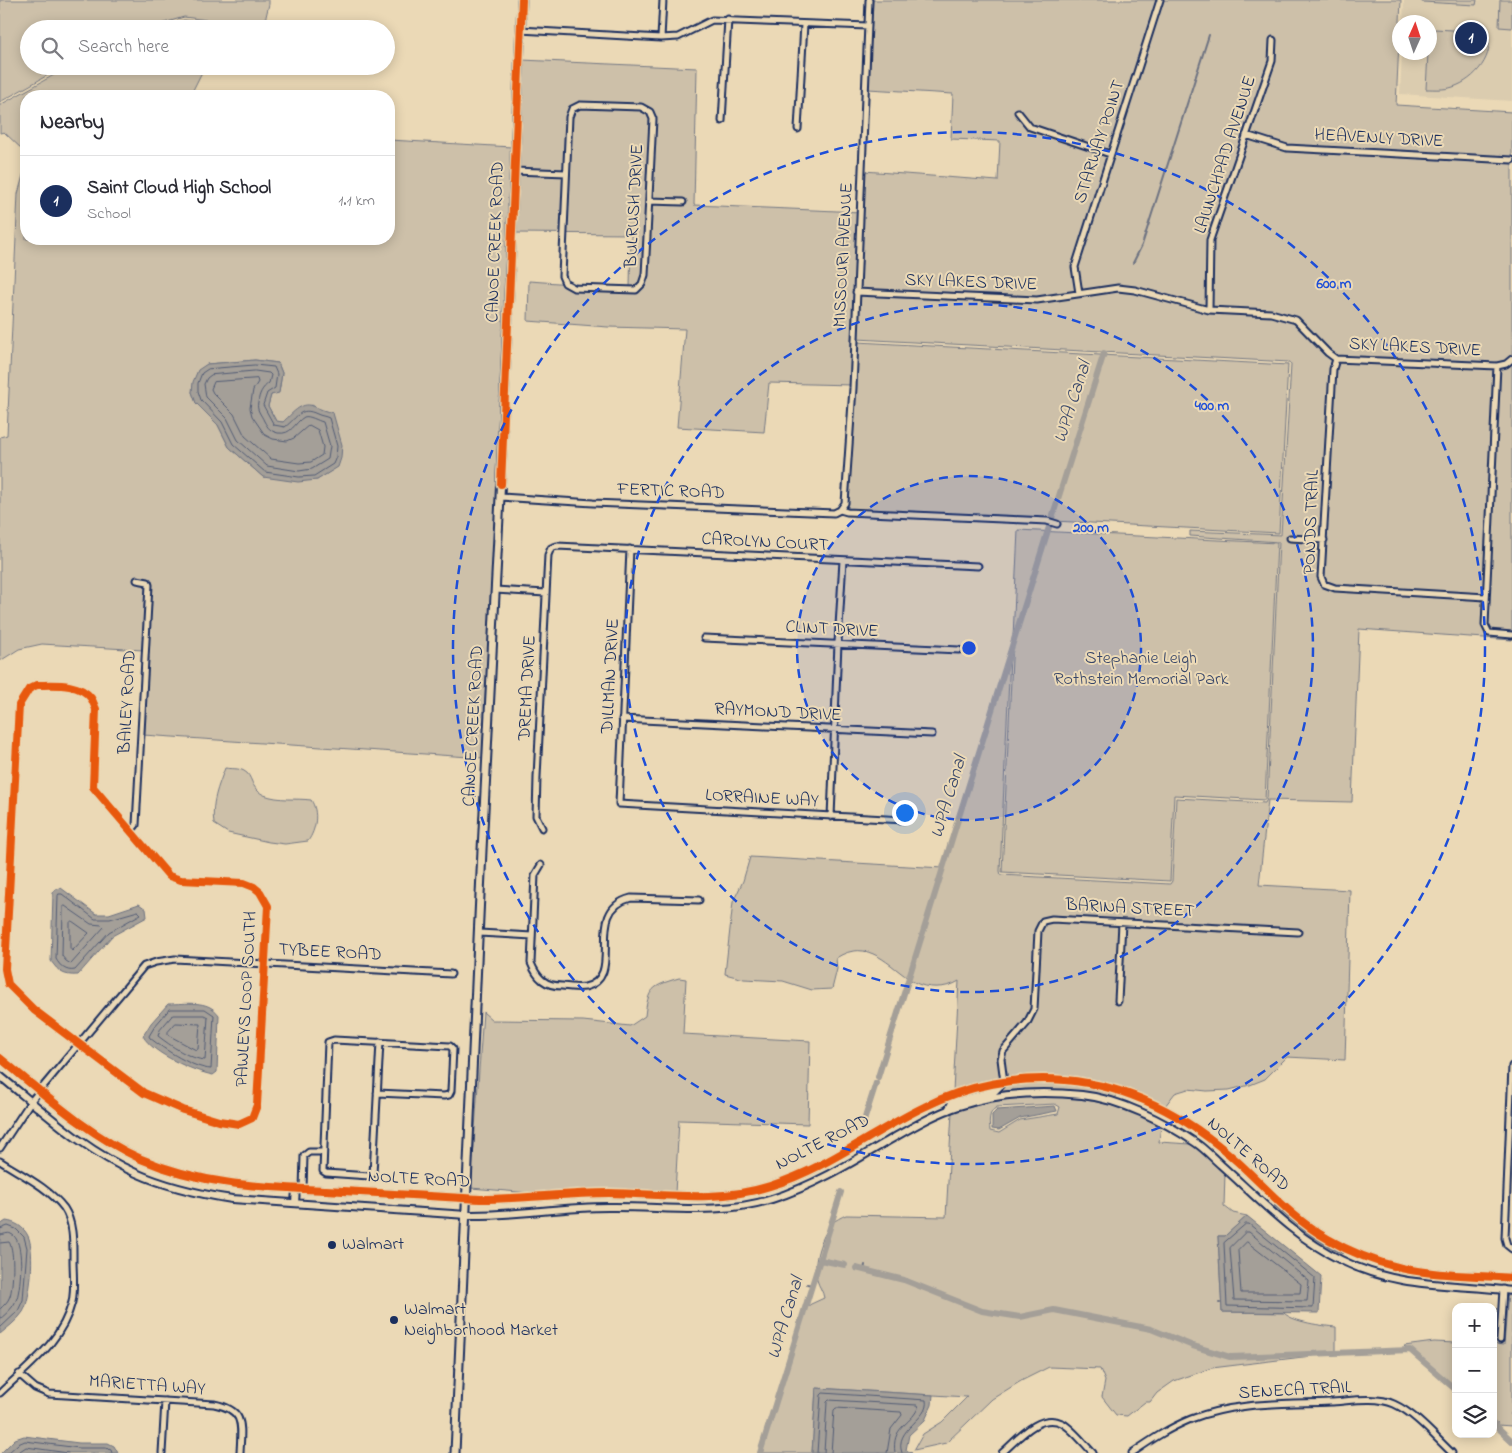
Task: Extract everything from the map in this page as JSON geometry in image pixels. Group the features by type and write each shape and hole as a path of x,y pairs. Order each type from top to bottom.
{"main road":[{"name":"CANOE CREEK ROAD","path":"455,1453 522,0"}],"street":[{"path":"661,38 663,0"},
{"name":"MISSOURI AVENUE","path":"840,510 845,503 852,388 870,0"},
{"name":"STARWAY POINT","path":"1079,293 1075,267 1160,0"},
{"path":"520,30 678,38 712,20 728,19 868,26"},
{"path":"722,121 728,19"},
{"path":"798,129 804,24"},
{"name":"LAUNCHPAD AVENUE","path":"1209,310 1210,240 1272,60 1273,40"},
{"name":"BULRUSH DRIVE","path":"580,105 640,107 650,112 653,119 645,275 642,284 636,290 574,288 565,283 562,276 566,174 569,117 572,109 580,105"},
{"path":"1018,112 1030,127 1110,154"},
{"name":"HEAVENLY DRIVE","path":"1246,135 1287,148 1512,160"},
{"path":"514,171 566,174"},
{"path":"648,201 683,202"},
{"name":"SKY LAKES DRIVE","path":"856,292 1037,300 1118,288 1135,290 1209,310 1270,313 1296,320 1328,353 1336,358 1497,366 1506,364 1512,359"},
{"name":"PONDS TRAIL","path":"1336,358 1333,369 1322,577 1324,584 1335,588 1486,597"},
{"path":"1497,366 1485,625 1489,633 1512,635"},
{"name":"FERTIC ROAD","path":"500,497 834,513 840,510 847,512 1047,521 1057,524"},
{"path":"1290,538 1324,540"},
{"name":"CAROLYN COURT","path":"551,548 557,546 978,566"},
{"name":"DREMA DRIVE","path":"542,828 536,816 537,777 548,555 551,548"},
{"name":"DILLMAN DRIVE","path":"618,804 630,550"},
{"path":"831,817 843,560"},
{"name":"BAILEY ROAD","path":"131,831 136,825 149,585 148,582 137,580"},
{"path":"495,590 546,593"},
{"name":"CLINT DRIVE","path":"704,638 959,650"},
{"name":"PAWLEYS LOOP SOUTH","path":"37,685 66,685 79,689 91,697 96,709 93,787 131,831 169,876 181,880 244,883 260,892 268,906 257,1106 252,1118 239,1124 219,1121 183,1110 144,1092 34,1010 8,984 5,969 18,705 29,689 37,685"},
{"name":"RAYMOND DRIVE","path":"622,719 932,734"},
{"name":"LORRAINE WAY","path":"618,804 904,820"},
{"path":"541,865 535,875 531,963 534,972 541,981 554,986 584,987 596,982 602,973 604,963 607,916 612,908 621,900 631,898 699,900"},
{"name":"BARINA STREET","path":"1004,1082 1001,1060 1003,1051 1027,1023 1034,1009 1038,931 1041,924 1048,919 1298,932"},
{"path":"1118,1000 1122,923"},
{"path":"479,933 532,936"},
{"name":"TYBEE ROAD","path":"31,1102 144,966 156,962 175,959 452,974"},
{"path":"377,1093 449,1095 451,1091 453,1049 450,1046 380,1042 334,1040 328,1042 323,1152 323,1171 326,1173 369,1176 373,1174 377,1093 380,1042"},
{"name":"NOLTE ROAD","path":"0,1058 78,1121 109,1142 167,1169 198,1178 232,1184 296,1189 509,1199 608,1194 706,1197 728,1195 768,1187 829,1161 926,1106 962,1091 1004,1082 1036,1079 1066,1080 1098,1085 1134,1096 1169,1112 1203,1133 1236,1160 1298,1218 1327,1239 1366,1257 1400,1268 1427,1272 1512,1278"},
{"path":"1512,1066 1504,1238 1507,1245 1512,1249"},
{"name":"NOLTE ROAD","path":"0,1076 102,1156 156,1181 194,1193 295,1203 467,1215 609,1206 698,1209 728,1207 771,1199 822,1178 923,1121 948,1110 1000,1095 1042,1092 1086,1095 1129,1107 1158,1120 1196,1143 1281,1219 1309,1241 1340,1260 1396,1280 1512,1291"},
{"path":"948,1110 954,1102 995,1090 1004,1082"},
{"path":"0,1148 31,1102"},
{"path":"847,1165 851,1148"},
{"path":"303,1189 304,1156 309,1152 323,1152"},
{"path":"0,1161 45,1189 64,1209 70,1223 73,1243 72,1301 64,1326 32,1365 19,1374 0,1393"},
{"path":"822,1178 829,1161"},
{"path":"295,1203 296,1189"},
{"path":"1500,1340 1503,1290 1512,1284"},
{"name":"MARIETTA WAY","path":"19,1374 35,1388 49,1394 214,1404 228,1407 237,1414 241,1425 240,1453"},
{"name":"SENECA TRAIL","path":"1132,1453 1161,1433 1192,1419 1227,1409 1255,1405 1373,1400 1394,1404 1415,1418 1452,1453"},
{"path":"162,1453 165,1401"},
{"path":"1002,1453 1033,1426 1042,1422 1052,1421 1067,1427 1093,1453"}],"shaded area":[{"path":"1404,0 1512,0 1512,101 1400,94 1402,60 1437,60 1437,15 1403,15"}],"green space":[{"path":"0,0 269,0 265,20 207,20 184,17 174,20 20,20 20,75 48,75 0,102"},
{"path":"873,0 1401,0 1400,15 1392,15 1392,60 1398,60 1396,105 1512,112 1512,640 1359,629 1352,802 1268,800 1259,885 1350,890 1345,1060 1287,1057 1265,1079 1229,1090 1207,1091 1188,1089 1175,1093 1165,1106 1134,1092 1066,1077 1020,1076 997,1079 953,1091 959,981 943,987 924,986 914,982 878,956 858,951 848,952 836,958 837,969 832,989 812,990 783,981 744,979 725,974 733,902 743,881 750,857 943,868 1010,657 1001,875 1170,884 1172,881 1176,798 1265,803 1267,799 1279,542 1190,536 1190,531 1281,535 1291,365 1289,362 857,339 852,385 769,383 764,432 677,427 685,329 608,327 528,321 529,281 630,288 631,234 515,233 522,60 697,68 694,205 861,212 864,171 998,181 1000,141 951,139 953,94 868,89"},
{"path":"1421,0 1477,0 1476,5 1422,2"},
{"path":"1500,0 1512,0 1512,28 1499,27"},
{"path":"1437,29 1487,32 1489,49 1482,66 1476,73 1461,84 1450,88 1426,89 1428,60 1437,60"},
{"path":"54,75 200,75 193,90 27,90"},
{"path":"20,94 20,147 4,132 0,133 0,105"},
{"path":"395,140 512,147 498,497 484,758 143,735 149,657 144,656 143,650 42,644 19,649 0,661 0,437 7,435 18,194 20,186 20,245 395,245","holes":["255,360 278,363 282,373 279,392 271,395 268,406 276,421 283,422 290,416 312,405 320,410 332,413 337,467 317,480 263,477 229,447 218,425 196,403 192,392 207,364"]},
{"path":"857,342 1288,365 1279,533 848,510"},
{"name":"Stephanie Leigh Rothstein Memorial Park","path":"1018,530 1277,543 1265,800 1174,795 1170,881 1002,872"},
{"path":"225,768 240,769 247,773 256,789 264,795 282,799 311,800 315,810 316,821 308,841 285,844 269,842 228,833 214,824 214,802"},
{"path":"679,978 686,979 683,1034 810,1041 808,1124 679,1120 675,1193 543,1194 471,1188 483,1012 492,1020 583,1021 630,1026 645,1016 648,999 653,989 663,983"},
{"path":"1036,1082 1057,1083 1117,1094 1115,1100 1072,1091 1027,1089 998,1092 1006,1085"},
{"path":"1042,1095 1103,1103 1133,1112 1161,1126 1159,1142 1195,1146 1225,1173 1224,1206 1233,1213 1247,1216 1225,1236 1218,1236 1222,1312 1284,1313 1301,1321 1336,1327 1336,1353 1212,1368 1174,1381 1157,1393 1150,1402 1145,1402 1127,1416 1116,1415 1102,1397 1105,1381 1100,1369 1049,1367 992,1399 946,1443 914,1450 923,1434 942,1422 967,1397 816,1388 812,1453 762,1453 804,1309 824,1298 817,1280 816,1265 821,1242 832,1223 846,1215 946,1217 952,1112 1001,1099","holes":["1055,1104 1060,1107 1058,1114 1020,1120 999,1133 990,1131 989,1120 992,1111 997,1107"]},
{"path":"1508,1293 1512,1294 1512,1426 1497,1425 1497,1344 1504,1345"},
{"path":"1434,1342 1452,1343 1452,1387 1404,1346"}],"water":[{"path":"255,360 278,363 282,373 279,393 271,395 268,406 276,421 283,422 304,405 333,413 342,445 338,467 317,480 298,482 263,477 229,447 218,425 196,403 192,392 193,382 198,370 207,364"},
{"path":"61,888 96,914 109,914 139,904 146,909 147,917 112,936 78,975 65,974 59,971 51,961 53,893 56,889"},
{"path":"168,1004 203,1004 219,1015 217,1072 213,1075 174,1061 155,1049 143,1036 151,1023"},
{"path":"1055,1106 1057,1111 1020,1118 999,1130 992,1129 992,1115 997,1110"},
{"path":"1247,1216 1321,1276 1319,1313 1222,1312 1218,1236 1225,1236"},
{"path":"6,1221 19,1226 28,1236 32,1263 26,1306 15,1321 0,1334 0,1225"},
{"path":"816,1388 933,1395 932,1405 925,1420 909,1435 906,1450 912,1453 812,1453"},
{"path":"24,1436 79,1443 108,1443 114,1446 118,1453 1,1453 15,1439"}],"waterway":[{"path":"1133,263 1142,245 1209,35"},
{"name":"WPA Canal","path":"1052,518 1104,353"},
{"name":"WPA Canal","path":"878,1077 1049,527"},
{"name":"WPA Canal","path":"863,1124 876,1083"},
{"name":"WPA Canal","path":"760,1453 841,1192"},
{"path":"1275,1206 1315,1238 1342,1253"},
{"path":"820,1260 845,1265"},
{"path":"864,1270 865,1265"},
{"path":"856,1268 904,1280 982,1311 1020,1317 1054,1310 1151,1329 1193,1346 1230,1357 1410,1350 1452,1387"},
{"name":"WPA Canal","path":"807,1284 812,1285"},
{"path":"1497,1427 1512,1441"}],"cycle path":[{"path":"501,484 522,0"},
{"path":"37,685 73,687 80,689 91,698 96,709 93,787 169,876 181,880 244,883 260,892 268,906 257,1105 252,1118 239,1124 219,1121 183,1110 144,1093 34,1010 8,984 5,969 19,705 29,689 37,685"},
{"path":"0,1058 85,1126 122,1149 164,1168 209,1179 255,1186 480,1199 609,1193 710,1196 750,1191 791,1179 830,1160 924,1107 957,1093 993,1084 1029,1079 1089,1083 1136,1097 1180,1119 1220,1147 1304,1223 1345,1248 1382,1263 1415,1271 1512,1278"}],"place":[{"name":"Saint Cloud High School","path":"1471,38"},
{"name":"Walmart","path":"332,1245"},
{"name":"Walmart Neighborhood Market","path":"394,1320"}]}
